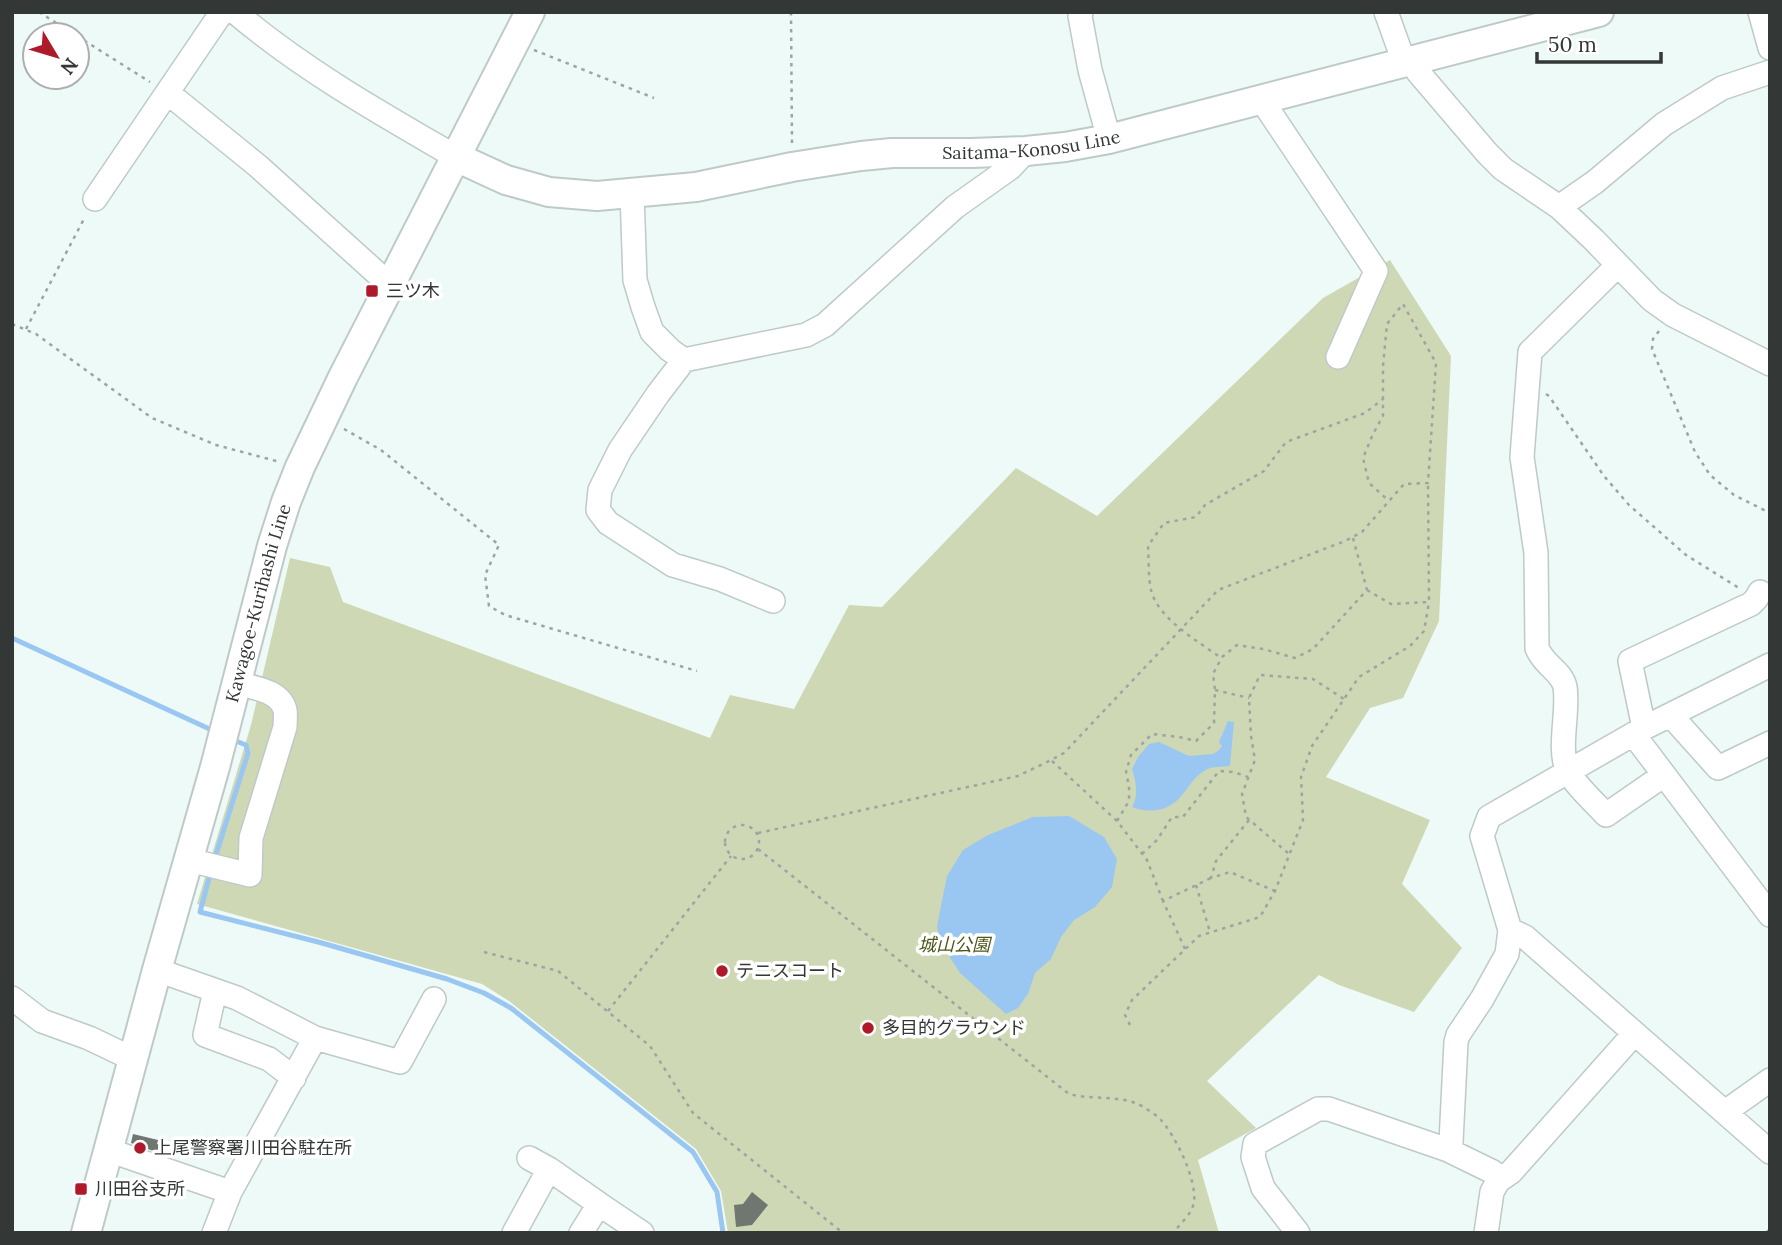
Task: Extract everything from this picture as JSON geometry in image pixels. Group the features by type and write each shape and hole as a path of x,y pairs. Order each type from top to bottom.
{"main road":[{"name":"Kawagoe-Kurihashi Line","path":"86,1233 286,502 323,417 530,12"},
{"name":"Saitama-Konosu Line","path":"456,157 506,180 549,192 597,196 696,187 829,160 892,153 972,153 1065,147 1109,139 1599,12"}],"street":[{"path":"95,199 222,12"},
{"path":"235,12 264,36 330,81 456,157"},
{"path":"1082,12 1080,16 1090,71 1109,139"},
{"path":"1386,12 1408,61 1503,169 1559,207 1652,300 1673,315 1770,364"},
{"path":"1760,12 1770,48"},
{"path":"1559,207 1595,182 1664,124 1722,88 1770,72"},
{"path":"168,93 258,166 390,285"},
{"path":"1261,99 1376,271 1338,357"},
{"path":"773,601 720,579 673,565 608,523 598,510 600,490 620,450 684,360 806,335 825,325 955,208 1010,169 1027,151"},
{"path":"632,193 635,280 643,307 652,332 684,360"},
{"path":"1618,265 1530,352 1522,457 1536,553 1537,648 1540,657 1560,676 1565,689 1564,761 1569,773 1606,815 1664,775"},
{"path":"1762,599 1630,661 1639,731 1664,775 1770,915"},
{"path":"1448,1150 1451,1142 1456,1042 1507,954 1510,930 1482,836 1489,817 1639,731 1770,665"},
{"path":"189,860 250,875 251,838 285,727 285,710 279,699 270,693 236,683"},
{"path":"1674,713 1675,720 1718,768 1770,743"},
{"path":"1510,930 1525,937 1770,1152"},
{"path":"157,970 237,998 315,1038 400,1062 434,999"},
{"path":"215,991 205,1035 268,1059 294,1078"},
{"path":"12,998 42,1021 89,1038 133,1059"},
{"path":"1486,1233 1492,1192 1498,1181 1525,1157 1634,1034"},
{"path":"214,1233 230,1192 315,1038"},
{"path":"1726,1112 1770,1080"},
{"path":"1298,1233 1263,1188 1252,1157 1255,1144 1318,1110 1329,1109 1448,1150 1493,1172 1498,1181"},
{"path":"108,1150 230,1192"},
{"path":"529,1158 642,1233"},
{"path":"514,1233 549,1169"},
{"path":"580,1233 599,1203"}],"path":[{"path":"791,12 792,167"},
{"path":"515,42 654,98"},
{"path":"91,45 168,93"},
{"path":"25,329 95,199"},
{"path":"1130,1025 1125,1015 1132,1000 1199,936 1260,917 1275,891 1303,820 1301,777 1312,746 1359,677 1410,646 1424,631 1429,602 1428,483 1436,363 1403,304 1387,324 1383,416 1363,458 1369,483 1389,501"},
{"path":"1673,315 1653,339 1652,349 1695,452 1710,475 1734,495 1770,513"},
{"path":"12,324 36,334 152,418 216,445 300,467"},
{"path":"1529,387 1549,396 1604,476 1629,505 1686,555 1762,599"},
{"path":"1221,658 1159,609 1151,590 1148,546 1164,523 1196,517 1205,505 1264,471 1286,442 1365,412 1383,399"},
{"path":"323,417 381,450 499,545 485,575 489,606 505,615 697,671"},
{"path":"758,833 1018,776 1051,760 1064,753 1218,590 1353,537 1362,532 1404,484 1428,483"},
{"path":"1353,537 1367,590 1391,604 1429,602"},
{"path":"1117,821 1129,801 1126,772 1131,755 1152,734 1196,741 1214,723 1213,674 1221,658 1237,645 1263,649 1294,659 1313,649 1367,590"},
{"path":"1289,854 1246,817 1242,794 1255,760 1249,698 1260,675 1313,679 1345,699"},
{"path":"1215,690 1249,698"},
{"path":"1051,760 1117,821 1147,860 1185,949"},
{"path":"1142,854 1157,840 1172,817 1183,817 1219,771 1248,777"},
{"path":"1211,878 1216,861 1249,820"},
{"path":"747,825 758,833 758,849 751,857 737,859 731,856 725,844 725,837 734,826 747,825"},
{"path":"758,849 1069,1094 1137,1104 1159,1118 1180,1147 1192,1182 1194,1201 1191,1211 1173,1233"},
{"path":"608,1012 731,856"},
{"path":"1163,901 1230,872 1275,891"},
{"path":"1196,885 1210,933"},
{"path":"484,952 558,971 650,1046 693,1113 843,1233"},
{"path":"1766,1233 1770,1228"}],"green space":[{"name":"城山公園","path":"1390,260 1451,356 1439,621 1403,698 1370,708 1326,777 1430,820 1402,884 1462,948 1414,1012 1319,975 1207,1081 1256,1128 1198,1160 1219,1233 728,1233 721,1191 696,1149 509,1001 482,984 197,904 251,725 290,558 330,567 343,602 710,738 730,695 794,709 849,605 882,607 1016,468 1097,516 1323,298"}],"water":[{"path":"1228,721 1234,722 1230,766 1207,769 1166,808 1146,810 1132,807 1136,784 1132,769 1149,744 1159,742 1189,756 1213,754 1222,746 1219,742"},
{"path":"1069,816 1104,837 1117,859 1112,887 1095,907 1074,920 1061,937 1051,959 1035,973 1028,994 1018,1008 1006,1014 960,973 940,942 937,926 947,876 963,850 988,835 1033,817"}],"building":[{"path":"133,1134 158,1140 157,1144 165,1146 162,1154 131,1143"},
{"path":"752,1192 768,1205 752,1225 736,1227 734,1205 743,1204"}],"waterway":[{"path":"12,638 216,732"},
{"path":"214,861 248,753 246,745 231,739"},
{"path":"211,871 200,912 447,979 484,993 511,1008 693,1152 717,1192 723,1233"}],"place":[{"name":"三ツ木","path":"372,291"},
{"name":"テニスコート","path":"722,971"},
{"name":"多目的グラウンド","path":"868,1028"},
{"name":"上尾警察署川田谷駐在所","path":"140,1148"},
{"name":"川田谷支所","path":"81,1189"}]}
